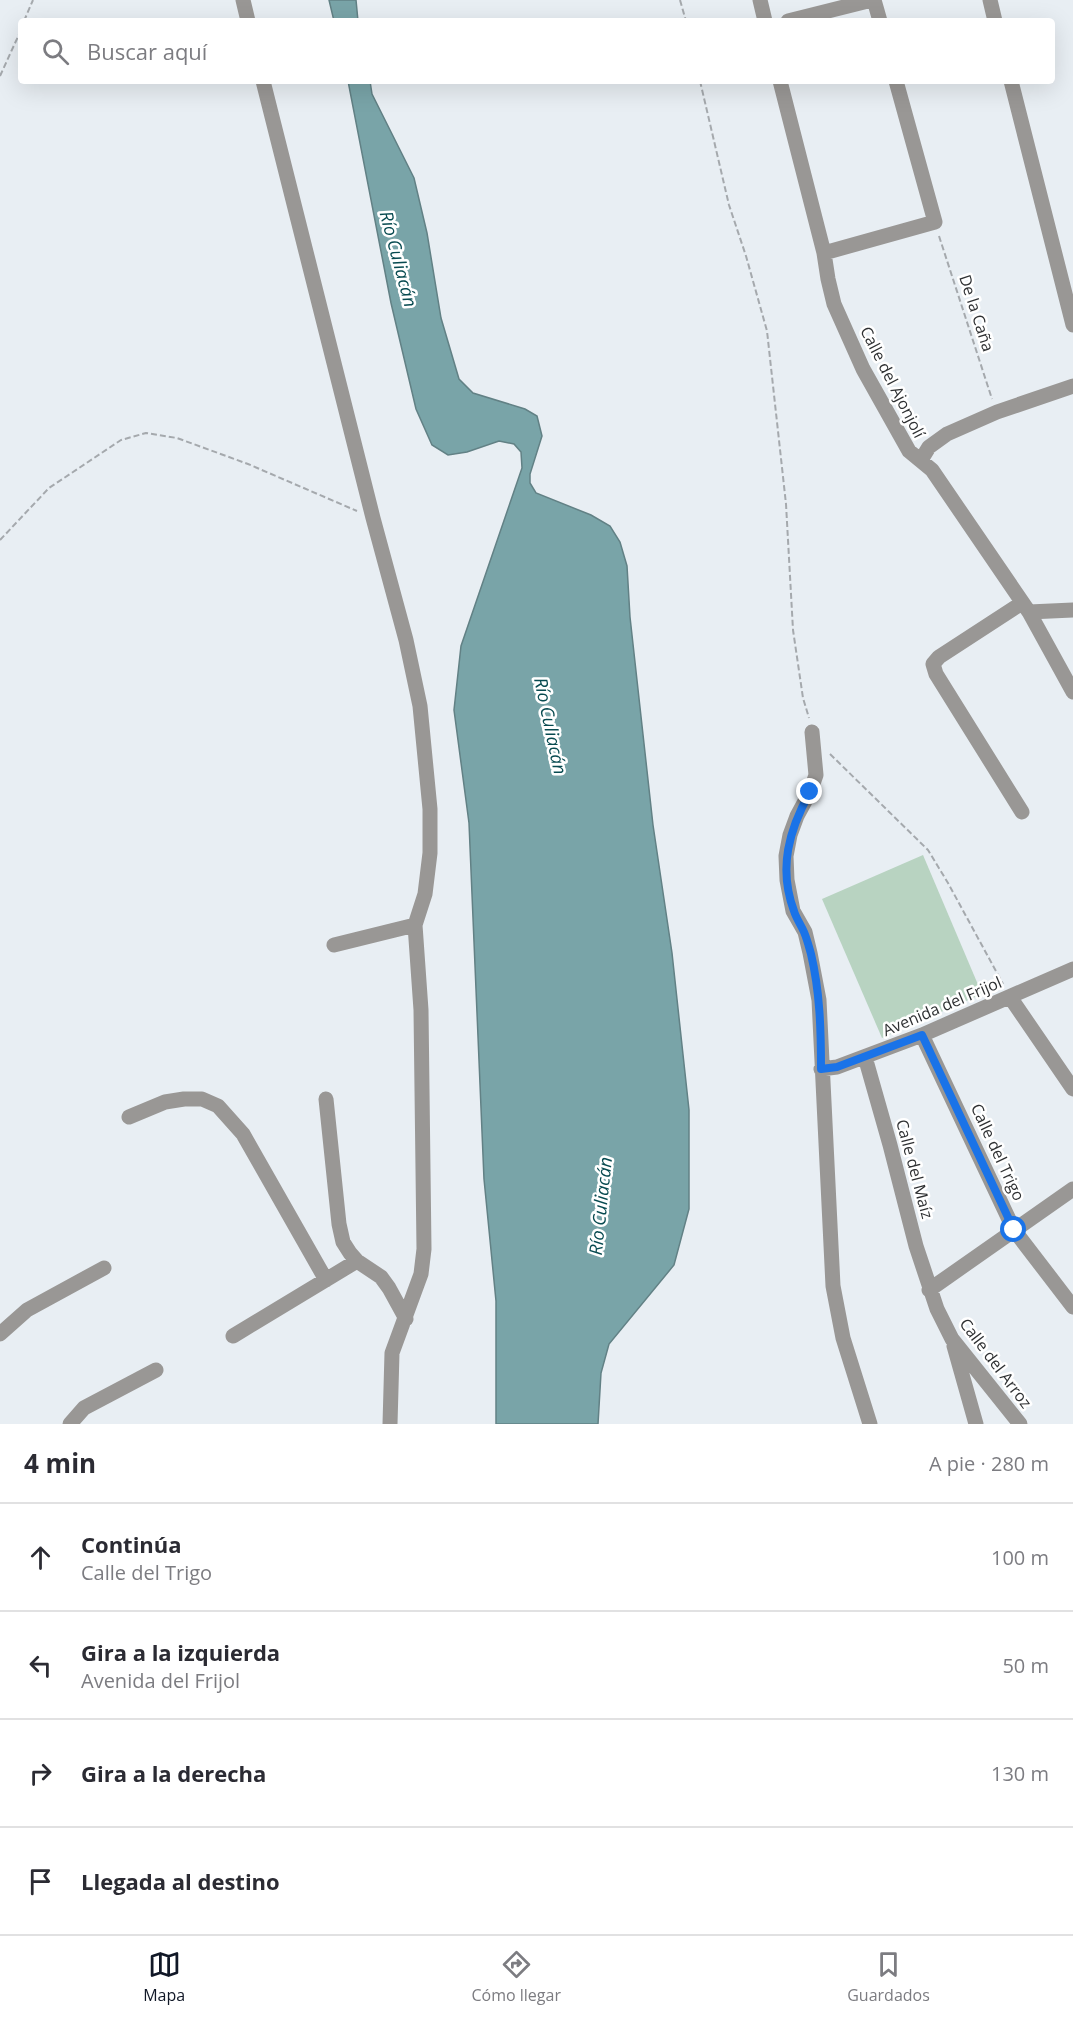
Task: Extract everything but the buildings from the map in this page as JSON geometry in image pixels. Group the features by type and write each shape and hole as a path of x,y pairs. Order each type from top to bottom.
{"street":[{"path":"243,0 247,18"},
{"path":"760,0 764,18"},
{"path":"800,18 873,0 879,18"},
{"path":"990,0 994,18"},
{"path":"264,84 406,640 417,695 430,809 430,853 425,894 415,925 421,1010 424,1250 422,1274 392,1353 390,1424"},
{"name":"Calle del Ajonjolí","path":"781,84 824,253 834,304 863,369 909,451 932,470 1026,608 1073,692"},
{"path":"824,253 935,222 897,84"},
{"path":"1012,84 1073,325"},
{"path":"921,460 929,447 947,434 997,412 1073,386"},
{"path":"1022,812 936,675 933,664 939,657 1026,608 1073,610"},
{"path":"812,732 816,776 790,835 786,856 787,880 794,911 804,932 816,976 819,1000 833,1286 843,1338 870,1424"},
{"path":"334,945 415,925"},
{"name":"Avenida del Frijol","path":"821,1069 837,1067 922,1035 1073,969"},
{"path":"1010,997 1073,1089"},
{"name":"Calle del Trigo","path":"922,1035 1014,1230 1073,1307"},
{"name":"Calle del Maíz","path":"865,1057 929,1290"},
{"path":"129,1117 165,1102 184,1098 202,1099 218,1106 243,1134 326,1280"},
{"path":"326,1099 339,1224 343,1242 357,1261 381,1277 406,1319"},
{"path":"929,1290 1073,1189"},
{"path":"233,1336 357,1261"},
{"path":"0,1334 27,1310 104,1268"},
{"name":"Calle del Arroz","path":"929,1290 952,1339 1020,1424"},
{"path":"952,1339 976,1424"},
{"path":"70,1424 84,1408 156,1370"}],"path":[{"path":"25,18 33,0"},
{"path":"680,0 685,18"},
{"path":"0,76 18,37"},
{"path":"701,84 729,205 747,256 767,331 783,472 793,630 803,698 812,732 834,759 928,850 1010,997"},
{"name":"De la Caña","path":"935,222 997,412"},
{"path":"0,540 49,488 121,440 147,433 177,438 374,518"}],"green space":[{"path":"923,855 982,994 882,1038 822,899"}],"water":[{"path":"329,0 356,0 358,18 333,18"},
{"name":"Río Culiacán","path":"349,84 370,84 372,94 414,178 427,233 441,318 459,379 473,393 525,409 537,416 542,436 530,474 530,483 536,493 591,515 610,526 620,542 627,566 630,617 653,825 672,953 689,1110 689,1209 674,1265 609,1344 601,1373 598,1424 496,1424 496,1301 484,1179 469,823 454,710 461,646 522,468 521,452 514,444 499,441 467,452 448,455 432,445 416,409 391,303"}],"route":[{"path":"810,792 797,816 786,856 787,880 794,911 804,932 816,976 821,1069 837,1067 922,1035 1014,1230"}]}
